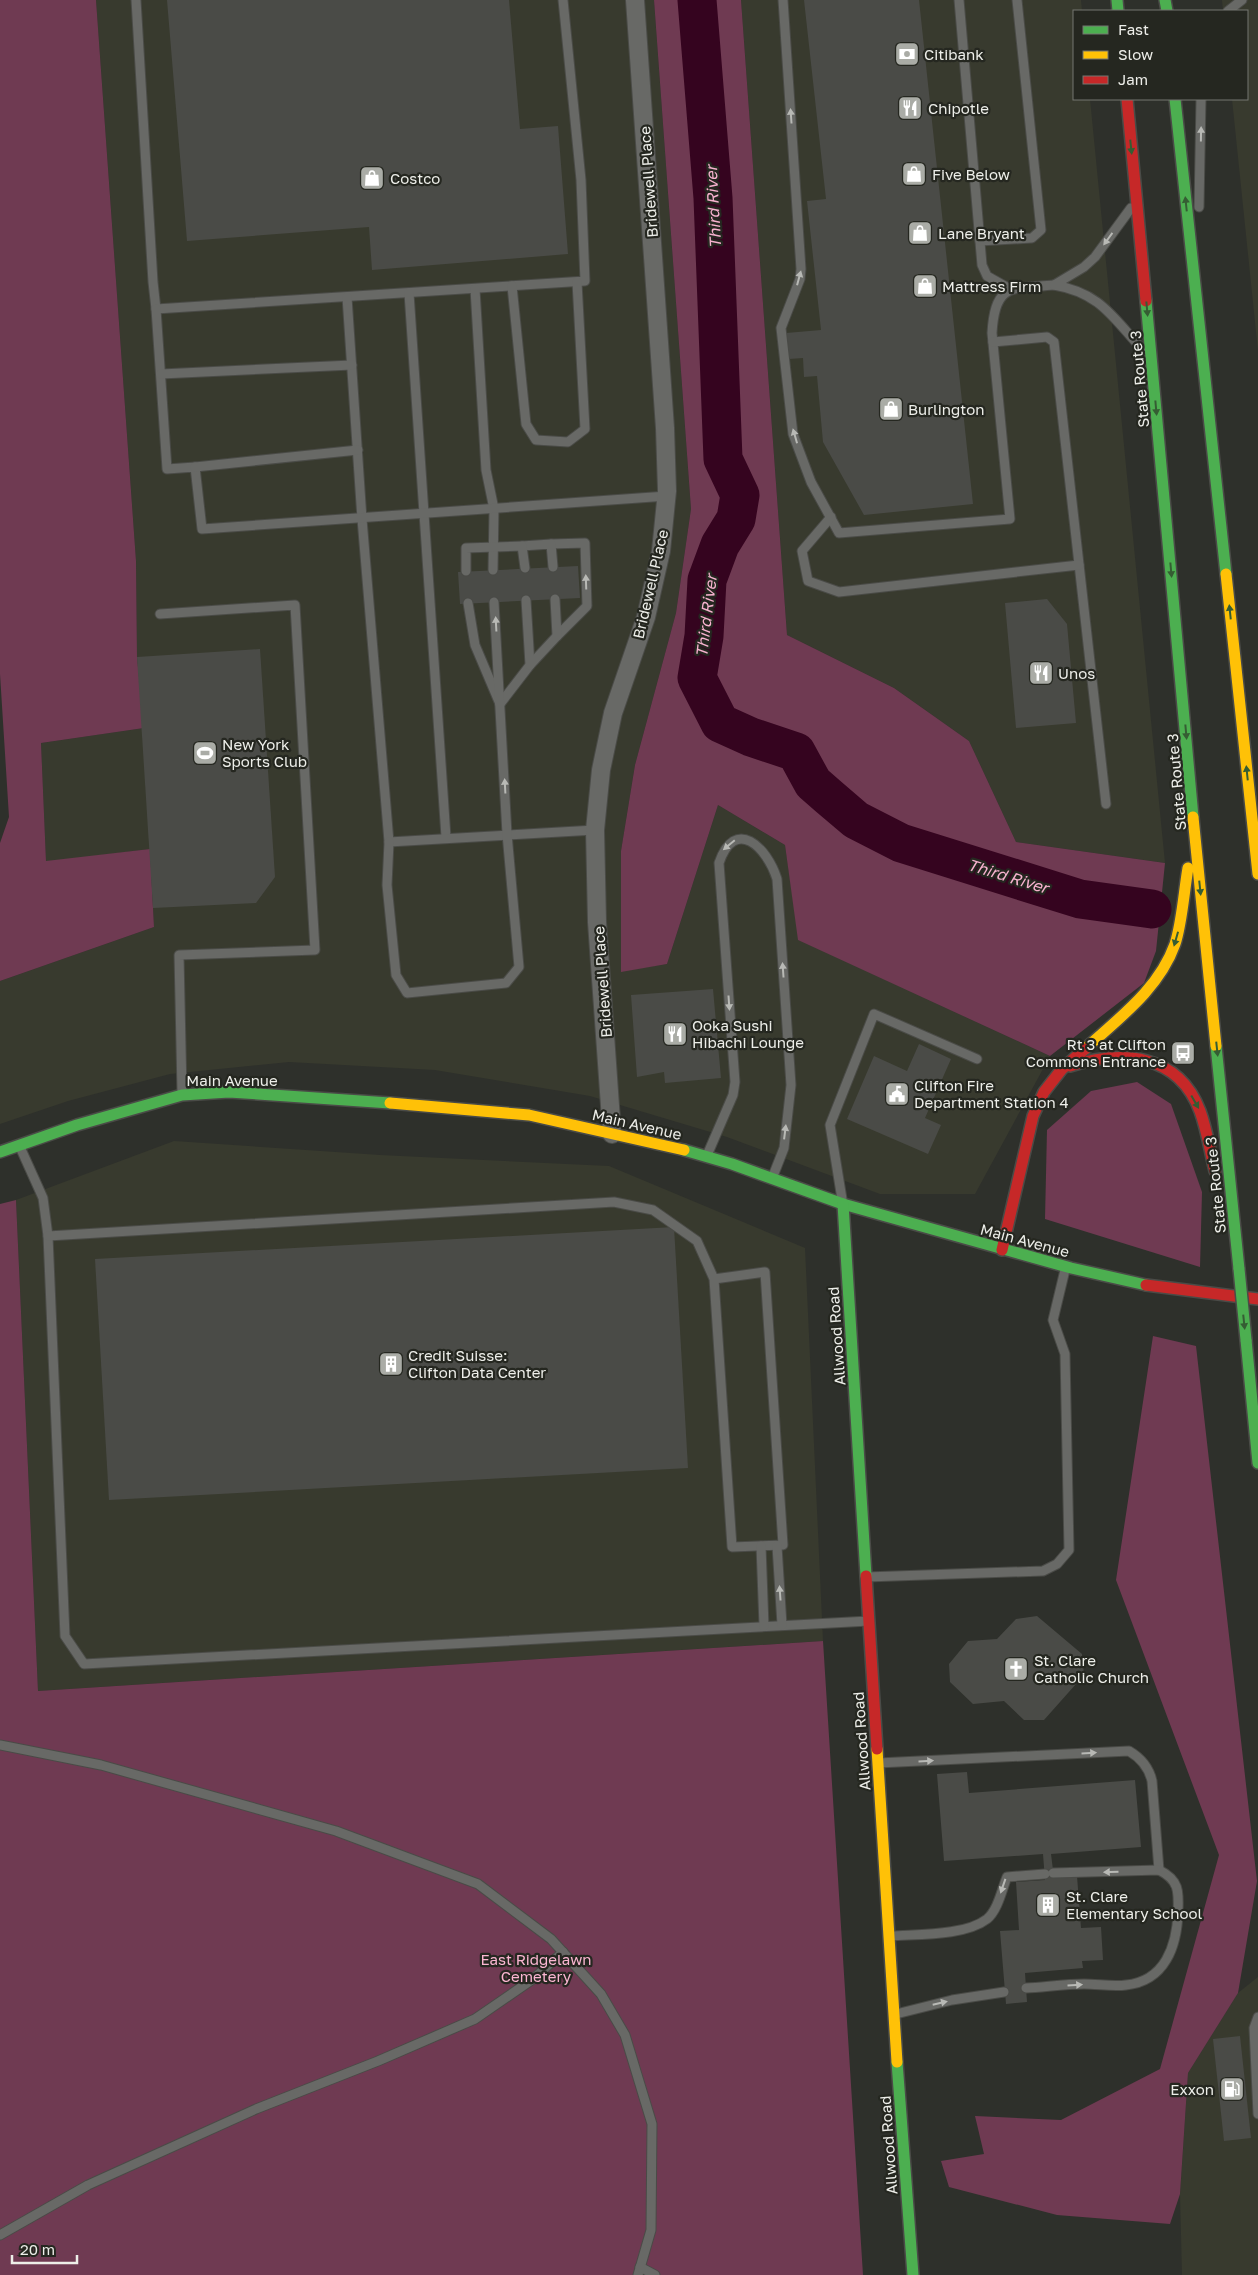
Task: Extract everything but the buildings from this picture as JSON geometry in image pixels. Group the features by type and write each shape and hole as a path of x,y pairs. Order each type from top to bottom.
{"main road":[{"name":"State Route 3","path":"1127,100 1194,822 1258,1463"},
{"path":"1176,100 1258,874"},
{"path":"1197,305 1240,596"},
{"path":"1002,1250 1033,1116 1044,1092 1062,1069 1143,997 1162,970 1175,944 1194,822"},
{"path":"1062,1069 1085,1060 1109,1055 1136,1056 1163,1066 1186,1084 1200,1109 1239,1269"},
{"name":"Main Avenue","path":"0,1152 76,1125 182,1094 229,1092 421,1104 528,1115 663,1144 772,1178 843,1204 1066,1267 1142,1284 1258,1299"},
{"name":"Allwood Road","path":"843,1204 893,2014 913,2275"}],"street":[{"name":"Bridewell Place","path":"612,1134 597,922 595,830 603,760 613,713 646,618 660,551 667,496 664,418 635,0"}],"lane":[{"path":"136,0 167,469 358,450"},
{"path":"156,310 585,281 581,180 563,0"},
{"path":"783,0 801,268 800,279 781,328 793,434 811,482 839,533 1010,519 993,342 994,312 1001,298 1010,289"},
{"path":"959,0 982,265 987,276 1010,289 1054,285 1084,292 1098,301 1152,360"},
{"path":"980,241 1032,238 1041,230 1017,0"},
{"path":"1229,10 1242,0"},
{"path":"1199,217 1201,100"},
{"path":"1054,285 1084,267 1095,257 1136,199"},
{"path":"1197,305 1198,226"},
{"path":"512,286 526,424 536,440 568,442 585,429 577,282"},
{"path":"475,289 486,470 494,509 493,570"},
{"path":"409,294 446,837"},
{"path":"347,297 362,519 389,842 387,885 396,975 407,993 506,983 519,967 508,834 494,602"},
{"path":"993,342 1047,337 1054,342 1106,804"},
{"path":"161,374 352,365"},
{"path":"195,467 202,529 667,496"},
{"path":"831,517 802,551 808,581 839,592 1079,565"},
{"path":"466,571 466,548 585,543 587,606 530,665 500,704"},
{"path":"551,544 553,567"},
{"path":"522,546 525,568"},
{"path":"555,599 557,636"},
{"path":"526,600 530,665"},
{"path":"468,603 476,646 500,704"},
{"path":"160,614 295,605 315,950 179,955 182,1094"},
{"path":"389,842 446,837 595,830"},
{"path":"706,1157 733,1095 735,1082 719,863 724,848 730,842 738,839 747,840 766,855 773,866 777,888 791,1085 784,1148 772,1178"},
{"path":"843,1204 830,1125 874,1014 977,1059"},
{"path":"20,1145 43,1198 48,1236 65,1636 84,1664 869,1621"},
{"path":"48,1236 614,1202 653,1210 697,1241 714,1279 732,1547 783,1545 765,1272 714,1279"},
{"path":"866,1577 1043,1571 1056,1564 1069,1550 1065,1354 1053,1320 1066,1267"},
{"path":"761,1546 764,1626"},
{"path":"777,1546 782,1625"},
{"path":"0,1745 101,1765 344,1834 478,1884 551,1939 601,1994 625,2035 652,2124 651,2230 639,2271 655,2275"},
{"path":"878,1763 1129,1751 1139,1756 1150,1772 1159,1870"},
{"path":"888,1936 969,1929 988,1918 997,1903 1007,1876 1159,1870 1170,1875 1176,1885 1179,1896 1177,1933 1172,1950 1160,1968 1148,1980 1126,1985 1082,1984 1026,1988"},
{"path":"0,2236 88,2185 256,2109 378,2061 474,2019 533,1978 563,1952"},
{"path":"893,2014 952,2000 1004,1992"},
{"path":"1258,2017 1254,2028 1258,2114"}],"shaded area":[{"path":"96,0 654,0 691,509 676,613 635,765 621,851 621,971 667,964 718,805 785,845 799,940 1050,1056 975,1194 880,1194 727,1137 590,1096 435,1070 289,1062 170,1074 68,1101 0,1124 0,981 154,927 150,849 46,862 41,743 144,728 137,657 136,561"},
{"path":"741,0 1081,0 1082,10 1073,10 1073,100 1090,100 1165,863 1016,842 969,741 894,688 787,635"},
{"path":"1222,0 1258,0 1258,351 1232,100 1248,100 1248,10 1223,10"},
{"path":"174,1141 380,1155 609,1166 805,1248 823,1641 38,1691 16,1200"},
{"path":"1258,1977 1258,2275 1182,2275 1180,2194 1188,2073 1238,1993"}],"green space":[{"path":"0,0 96,0 136,561 137,657 144,728 41,743 46,861 150,849 154,927 0,981 0,843 9,817 0,674"},
{"path":"654,0 741,0 787,635 894,688 969,741 1016,842 1165,863 1156,951 1144,983 1050,1056 798,940 785,845 718,805 667,964 621,972 621,851 635,765 676,613 691,509"},
{"path":"1137,1082 1171,1104 1202,1192 1200,1267 1045,1219 1047,1130 1091,1091"},
{"name":"East Ridgelawn Cemetery","path":"16,1200 38,1691 823,1641 863,2275 0,2275 0,1204"},
{"path":"1153,1336 1196,1346 1257,1881 1238,1993 1188,2073 1180,2194 1170,2224 1057,2215 949,2187 941,2161 984,2154 975,2116 1061,2120 1160,2069 1219,1855 1116,1580"}],"waterway":[{"name":"Third River","path":"697,0 713,198 723,459 740,495 736,519 720,545 707,580 704,636 697,678 720,723 751,737 796,752 813,783 829,797 856,820 901,843 1080,899 1152,909"}],"traffic: fast":[{"path":"1117,0 1118,10"},
{"path":"1165,0 1167,10"},
{"path":"1175,100 1226,574"},
{"path":"1146,301 1193,817"},
{"path":"1216,1046 1239,1269"},
{"path":"0,1152 77,1125 182,1095 229,1092 390,1103"},
{"path":"684,1150 732,1164 843,1204 1071,1268 1146,1285"},
{"path":"843,1204 866,1576"},
{"path":"1239,1269 1246,1340"},
{"path":"1246,1340 1258,1463"},
{"path":"897,2062 913,2275"}],"traffic: slow":[{"path":"1226,574 1258,874"},
{"path":"1193,817 1216,1046"},
{"path":"1085,1049 1137,1002 1159,975 1168,960 1175,944 1179,926 1188,868"},
{"path":"390,1103 529,1115 684,1150"},
{"path":"877,1749 897,2062"}],"traffic: jam":[{"path":"1127,100 1146,301"},
{"path":"1002,1250 1033,1116 1044,1092 1062,1069 1085,1049"},
{"path":"1070,1066 1109,1058 1128,1058 1146,1061 1163,1067 1178,1077 1190,1092 1200,1111 1215,1171"},
{"path":"1146,1285 1258,1299"},
{"path":"866,1576 877,1749"}],"place":[{"name":"Citibank","path":"907,54"},
{"name":"Chipotle","path":"910,108"},
{"name":"Five Below","path":"914,174"},
{"name":"Costco","path":"372,178"},
{"name":"Lane Bryant","path":"920,233"},
{"name":"Mattress Firm","path":"925,286"},
{"name":"Burlington","path":"891,409"},
{"name":"Unos","path":"1041,673"},
{"name":"New York Sports Club","path":"205,753"},
{"name":"Ooka Sushi Hibachi Lounge","path":"675,1034"},
{"name":"Rt 3 at Clifton Commons Entrance","path":"1183,1053"},
{"name":"Clifton Fire Department Station 4","path":"897,1094"},
{"name":"Credit Suisse: Clifton Data Center","path":"391,1364"},
{"name":"St. Clare Catholic Church","path":"1016,1669"},
{"name":"St. Clare Elementary School","path":"1048,1905"},
{"name":"Exxon","path":"1232,2089"}]}
